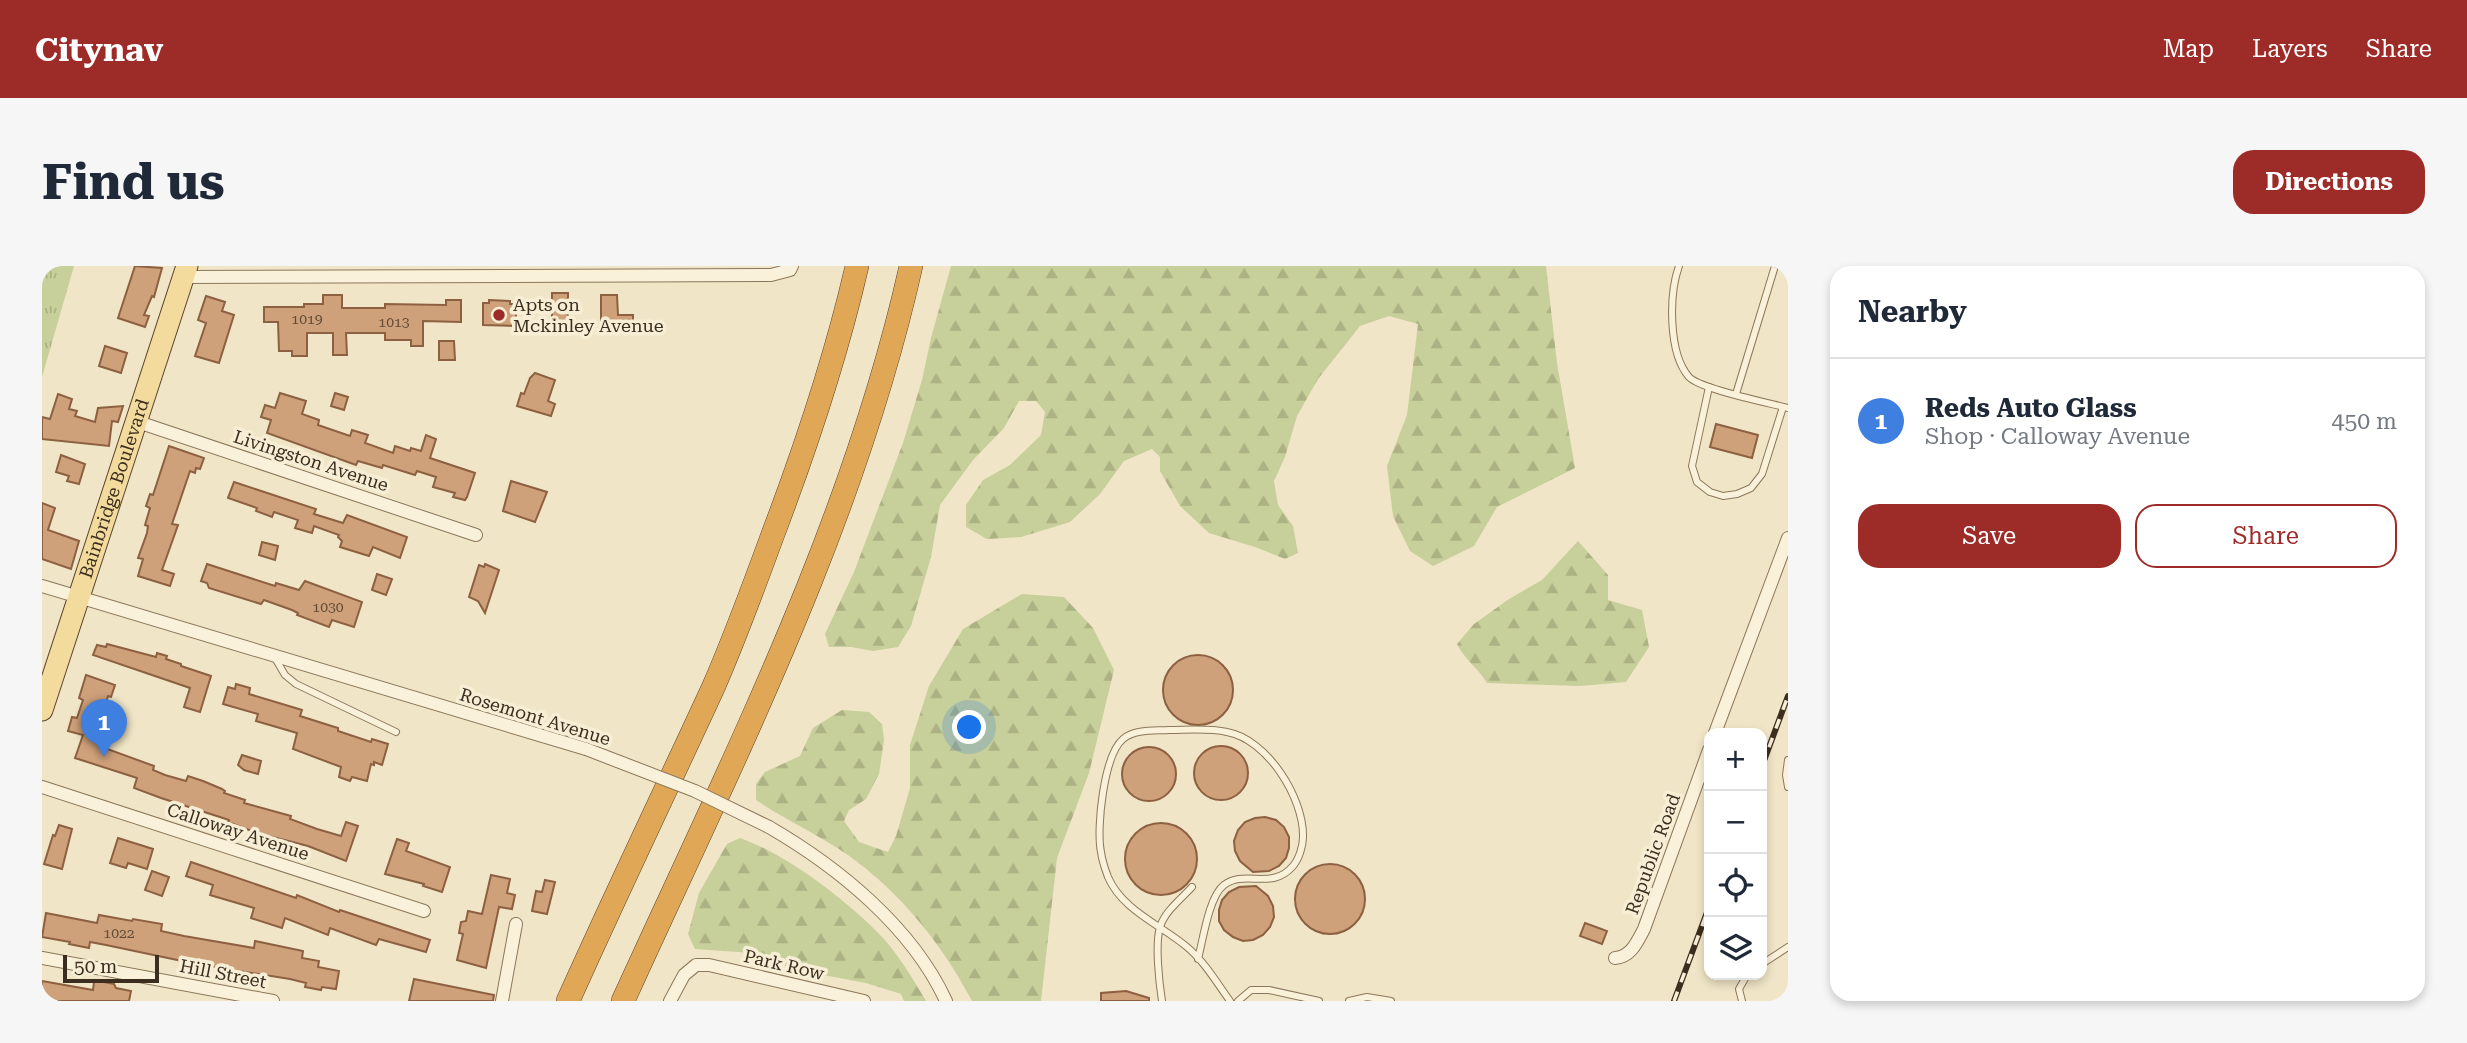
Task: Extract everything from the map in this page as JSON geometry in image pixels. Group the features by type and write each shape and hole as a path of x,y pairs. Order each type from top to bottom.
{"highway":[{"path":"839,340 847,266"},
{"path":"568,1001 623,876 715,684 779,519 839,340 857,266"},
{"path":"623,1001 816,572 866,433 898,323 911,266"},
{"path":"898,323 923,266"}],"main road":[{"name":"Bainbridge Boulevard","path":"42,710 186,272"}],"street":[{"path":"186,272 535,271 771,275 791,268"},
{"name":"Livingston Avenue","path":"135,421 476,535"},
{"path":"1717,728 1788,538"},
{"name":"Rosemont Avenue","path":"42,586 586,749 695,791 769,827 825,862 893,924 927,968 946,1001"},
{"name":"Republic Road","path":"1615,958 1623,957 1635,947 1644,929 1704,764"},
{"name":"Calloway Avenue","path":"42,787 424,911"},
{"path":"502,1001 516,924"},
{"name":"Hill Street","path":"42,958 273,1001"},
{"name":"Park Row","path":"670,1001 684,975 696,965 709,965 864,1001"}],"lane":[{"path":"1679,266 1671,312 1676,349 1690,377 1709,387 1786,407 1762,474 1751,488 1737,494 1723,496 1710,492 1697,482 1692,466 1709,387"},
{"path":"1736,394 1775,266"},
{"path":"274,657 285,675 296,684 396,732"},
{"path":"1198,959 1215,896 1222,886 1233,879 1273,879 1287,873 1297,861 1304,839 1301,815 1294,793 1273,763 1249,739 1228,732 1143,731 1122,739 1109,761 1101,802 1100,850 1109,879 1125,901 1188,947 1230,1001"},
{"path":"1788,760 1788,787"},
{"path":"1162,1001 1158,974 1160,928 1169,911 1192,887"},
{"path":"1767,961 1788,947"},
{"path":"1742,1001 1739,989 1744,980"},
{"path":"1238,1001 1251,990 1269,990 1319,1001"},
{"path":"1349,1001 1367,997 1391,1001"}],"green space":[{"path":"42,266 74,266 42,377"},
{"path":"951,266 1546,266 1557,363 1575,468 1497,507 1474,546 1433,566 1410,551 1393,516 1387,466 1407,415 1418,324 1389,316 1360,326 1318,379 1297,416 1285,457 1274,481 1278,505 1293,526 1298,553 1285,559 1209,533 1180,506 1160,471 1160,457 1152,449 1124,461 1100,494 1070,522 1021,537 987,539 966,527 966,505 983,480 1010,465 1041,435 1045,412 1036,401 1019,401 1004,428 973,460 940,505 931,557 911,626 898,647 873,651 829,647 825,634 854,572 903,443"},
{"path":"1578,541 1608,575 1608,600 1642,610 1649,647 1626,682 1580,686 1487,683 1457,644 1474,624 1542,580"},
{"path":"1022,594 1064,597 1093,628 1114,670 1089,773 1057,858 1041,1001 972,1001 934,940 903,903 848,855 756,800 756,784 765,772 800,756 813,728 842,710 869,712 882,724 884,740 879,774 866,799 849,810 844,821 859,842 888,852 896,836 910,788 910,745 929,686 963,629"},
{"path":"740,838 797,868 853,910 890,946 926,1001 904,1001 901,994 866,983 797,970 752,953 695,949 688,934 699,893 727,844"}],"building":[{"path":"135,266 162,268 154,297 152,296 144,315 149,316 145,327 118,318"},
{"path":"552,293 568,293 568,320 567,324 564,324 564,334 552,334"},
{"path":"323,295 342,295 342,308 385,308 385,304 446,305 446,300 461,300 461,322 423,321 423,346 411,346 411,340 385,340 385,333 346,333 347,355 333,355 333,333 307,333 307,356 292,356 292,351 279,351 278,322 264,322 264,307 323,304"},
{"path":"601,295 617,295 618,315 633,315 633,328 601,328"},
{"path":"206,296 225,302 222,311 234,315 219,363 195,356 206,323 198,320"},
{"name":"Apts on Mckinley Avenue","path":"489,300 516,304 516,326 483,325 483,303 489,303"},
{"path":"439,341 454,341 455,360 439,360"},
{"path":"105,346 127,353 121,373 99,366"},
{"path":"535,373 555,380 548,401 555,404 551,416 517,406 521,393 524,394 530,378"},
{"path":"280,393 306,401 302,414 319,420 318,425 350,436 352,430 368,435 365,443 393,453 395,446 421,451 426,435 436,439 430,458 475,473 467,497 465,500 453,497 455,493 433,487 436,477 417,471 415,475 358,461 356,465 267,433 271,420 261,417 265,405 275,408"},
{"path":"335,393 348,397 344,410 331,406"},
{"path":"58,394 72,399 69,409 77,411 75,416 95,422 98,408 123,406 118,422 112,421 109,446 42,439 42,417 50,419"},
{"path":"1716,424 1758,435 1752,458 1710,447"},
{"path":"169,446 204,458 200,469 196,468 195,473 190,471 172,524 178,525 162,570 174,574 170,586 138,576 143,559 138,558 148,526 145,525 150,508 146,506 150,494 153,495"},
{"path":"61,455 85,464 79,484 67,481 69,476 56,472"},
{"path":"511,481 547,492 535,522 503,511"},
{"path":"234,482 316,509 314,514 343,523 347,515 407,537 400,558 373,547 369,556 340,547 342,541 339,535 314,526 312,533 295,528 298,520 274,512 272,517 256,511 257,508 228,498"},
{"path":"42,503 55,508 48,530 79,541 71,569 42,559"},
{"path":"262,542 278,546 275,560 259,555"},
{"path":"207,564 275,586 276,583 299,590 305,581 362,602 354,627 332,620 329,627 264,600 261,604 209,588 207,583 201,581"},
{"path":"485,564 499,570 485,613 478,601 469,597 479,565 484,567"},
{"path":"377,574 392,579 386,595 372,590"},
{"path":"107,644 156,657 157,653 167,656 166,659 181,666 211,676 200,712 184,707 190,688 93,655 97,645 106,647"},
{"path":"1198,655 1223,665 1233,690 1223,715 1198,725 1173,715 1163,690 1173,665"},
{"path":"86,675 115,685 111,697 108,696 99,725 104,728 99,746 154,766 153,770 165,775 186,781 188,776 203,781 222,789 224,793 245,800 244,803 291,816 290,819 317,829 341,836 346,822 358,826 346,861 308,846 257,833 228,822 229,820 134,788 137,778 75,758 83,735 68,731 72,717 77,718 83,700 79,698"},
{"path":"236,684 250,688 249,694 302,710 300,716 338,728 338,731 371,742 372,739 388,744 382,765 374,762 374,765 371,764 367,781 352,777 350,781 339,777 341,767 293,749 297,733 256,721 258,714 223,704 228,687 235,689"},
{"path":"1226,746 1236,750 1244,758 1248,773 1244,788 1236,796 1216,800 1206,796 1198,788 1194,768 1198,758 1206,750"},
{"path":"1154,747 1164,751 1172,759 1176,774 1172,789 1164,797 1144,801 1134,797 1126,789 1122,769 1126,759 1134,751"},
{"path":"242,755 261,761 258,774 238,765"},
{"path":"1265,817 1276,820 1284,827 1289,837 1289,848 1286,858 1279,866 1269,871 1253,872 1240,861 1234,841 1245,822"},
{"path":"1161,823 1181,829 1191,839 1197,859 1191,879 1181,889 1161,895 1141,889 1131,879 1125,859 1131,839 1141,829"},
{"path":"59,825 72,829 62,869 44,864"},
{"path":"118,838 153,849 147,869 128,863 126,868 110,863"},
{"path":"397,839 409,843 406,851 450,867 442,892 423,886 424,884 385,874"},
{"path":"191,862 430,940 426,952 379,939 376,945 330,928 328,935 285,918 282,928 251,918 254,908 210,895 213,885 186,876"},
{"path":"1323,864 1337,864 1350,870 1359,879 1365,899 1363,912 1355,924 1337,934 1323,934 1310,928 1301,919 1295,906 1295,892 1301,879 1310,870"},
{"path":"152,871 169,877 162,896 145,890"},
{"path":"491,875 510,879 507,893 515,895 512,909 499,907 486,968 457,960 463,934 459,933 461,922 466,921 468,911 482,914"},
{"path":"545,880 555,882 547,914 532,911 536,891 542,892"},
{"path":"1256,886 1268,896 1274,917 1263,935 1243,941 1224,930 1219,921 1219,910 1222,900 1229,892 1239,887"},
{"path":"46,913 97,923 99,915 132,921 133,919 162,924 161,931 184,936 254,948 255,941 303,951 302,958 319,961 318,967 339,971 336,989 322,987 321,990 305,987 306,983 290,979 201,965 90,942 89,948 42,937"},
{"path":"1585,923 1607,931 1602,944 1580,936"},
{"path":"414,979 494,995 493,1001 409,1001"},
{"path":"42,981 93,990 94,982 104,982 131,991 129,1001 42,1001"},
{"path":"1126,991 1149,998 1149,1001 1101,1001 1101,993"}],"railway":[{"path":"1767,753 1788,696"},
{"path":"1674,1001 1705,917"}],"place":[{"name":"Apts on Mckinley Avenue","path":"499,315"},
{"name":"Reds Auto Glass","path":"104,757"}]}
